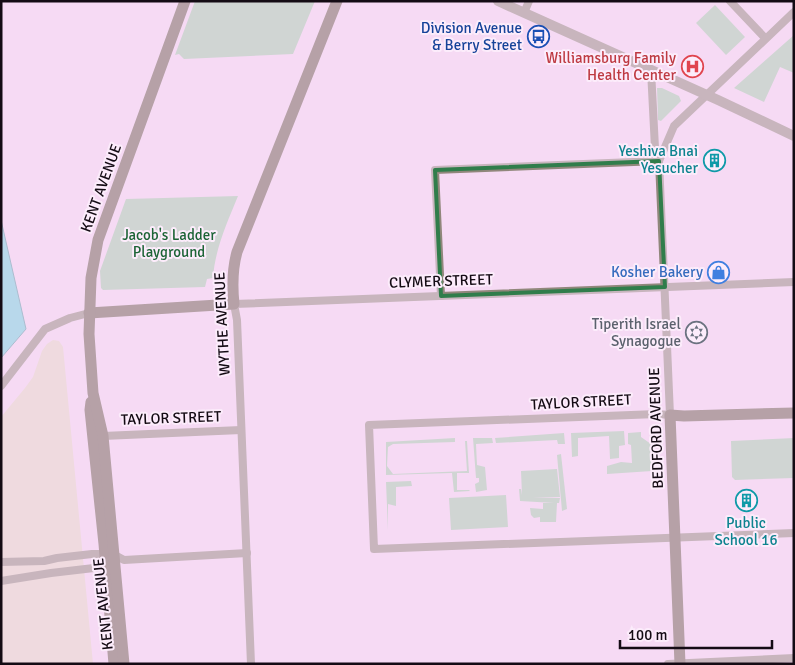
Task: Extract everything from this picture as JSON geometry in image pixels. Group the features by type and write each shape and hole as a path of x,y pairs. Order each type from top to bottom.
{"main road":[{"name":"KENT AVENUE","path":"114,664 103,436 93,393 89,334 85,314 98,240 185,1"},
{"name":"WYTHE AVENUE","path":"234,304 232,283 237,252 284,129 337,1"},
{"name":"CLYMER STREET","path":"85,314 234,304"},
{"name":"KENT AVENUE","path":"93,393 90,410 124,664"},
{"name":"TAYLOR STREET","path":"670,415 794,413"},
{"name":"BEDFORD AVENUE","path":"670,415 680,664"}],"street":[{"path":"498,1 794,136"},
{"path":"524,13 529,1"},
{"path":"730,1 765,38"},
{"name":"BEDFORD AVENUE","path":"659,161 674,126 794,12"},
{"name":"BEDFORD AVENUE","path":"651,70 654,148 659,161 670,415"},
{"path":"441,296 435,170 659,161"},
{"name":"CLYMER STREET","path":"234,304 794,282"},
{"name":"WYTHE AVENUE","path":"234,304 237,320 251,664"},
{"path":"1,386 45,329 52,324 85,314"},
{"name":"TAYLOR STREET","path":"670,415 369,425 374,549 675,538"},
{"name":"TAYLOR STREET","path":"103,436 242,430"},
{"path":"675,538 794,533"},
{"path":"1,562 44,561 83,555 109,560 124,560 247,553"},
{"path":"1,581 84,569 109,560"},
{"path":"668,664 794,658"}],"highlighted area":[{"path":"659,161 665,287 441,296 435,170"}],"shaded area":[{"path":"53,340 59,341 63,347 93,664 1,664 1,417 33,377 42,351"}],"green space":[{"path":"195,1 315,1 293,54 184,59 179,54 175,55"},
{"path":"715,5 745,37 726,55 696,23"},
{"path":"794,35 794,73 780,67 764,102 734,88"},
{"path":"657,88 662,88 679,96 681,101 661,121 658,120"},
{"name":"Jacob's Ladder Playground","path":"238,196 219,246 213,278 207,279 205,287 103,290 101,288 100,271 126,199"},
{"path":"624,431 625,445 619,446 619,458 610,459 609,436 578,438 578,456 572,457 571,433"},
{"path":"641,432 641,437 651,444 652,471 607,474 607,466 621,462 632,463 628,433"},
{"path":"564,433 565,444 558,444 557,440 496,443 495,438"},
{"path":"455,438 455,442 393,444 388,447 387,466 393,474 467,471 465,441 467,441 469,473 457,473 457,490 470,491 454,492 452,473 386,475 386,442"},
{"path":"473,438 492,438 493,443 476,444 477,465 485,467 487,490 476,492 475,484 479,482 479,478 476,478"},
{"path":"794,438 794,478 735,480 732,477 731,441"},
{"path":"561,454 567,509 562,511 557,455"},
{"path":"557,469 560,497 533,498 560,498 559,503 557,503 556,522 540,522 540,517 534,518 531,515 530,508 543,509 543,503 554,503 520,501 519,489 521,489 522,495 521,471"},
{"path":"411,481 412,486 396,487 396,506 388,504 388,530 386,482"},
{"path":"506,495 508,527 451,530 449,498"}],"water":[{"path":"1,220 26,329 1,358"}],"place":[{"name":"Division Avenue & Berry Street","path":"538,37"},
{"name":"Williamsburg Family Health Center","path":"692,67"},
{"name":"Yeshiva Bnai Yesucher","path":"714,160"},
{"name":"Kosher Bakery","path":"719,272"},
{"name":"Tiperith Israel Synagogue","path":"697,333"},
{"name":"Public School 16","path":"746,500"}]}
